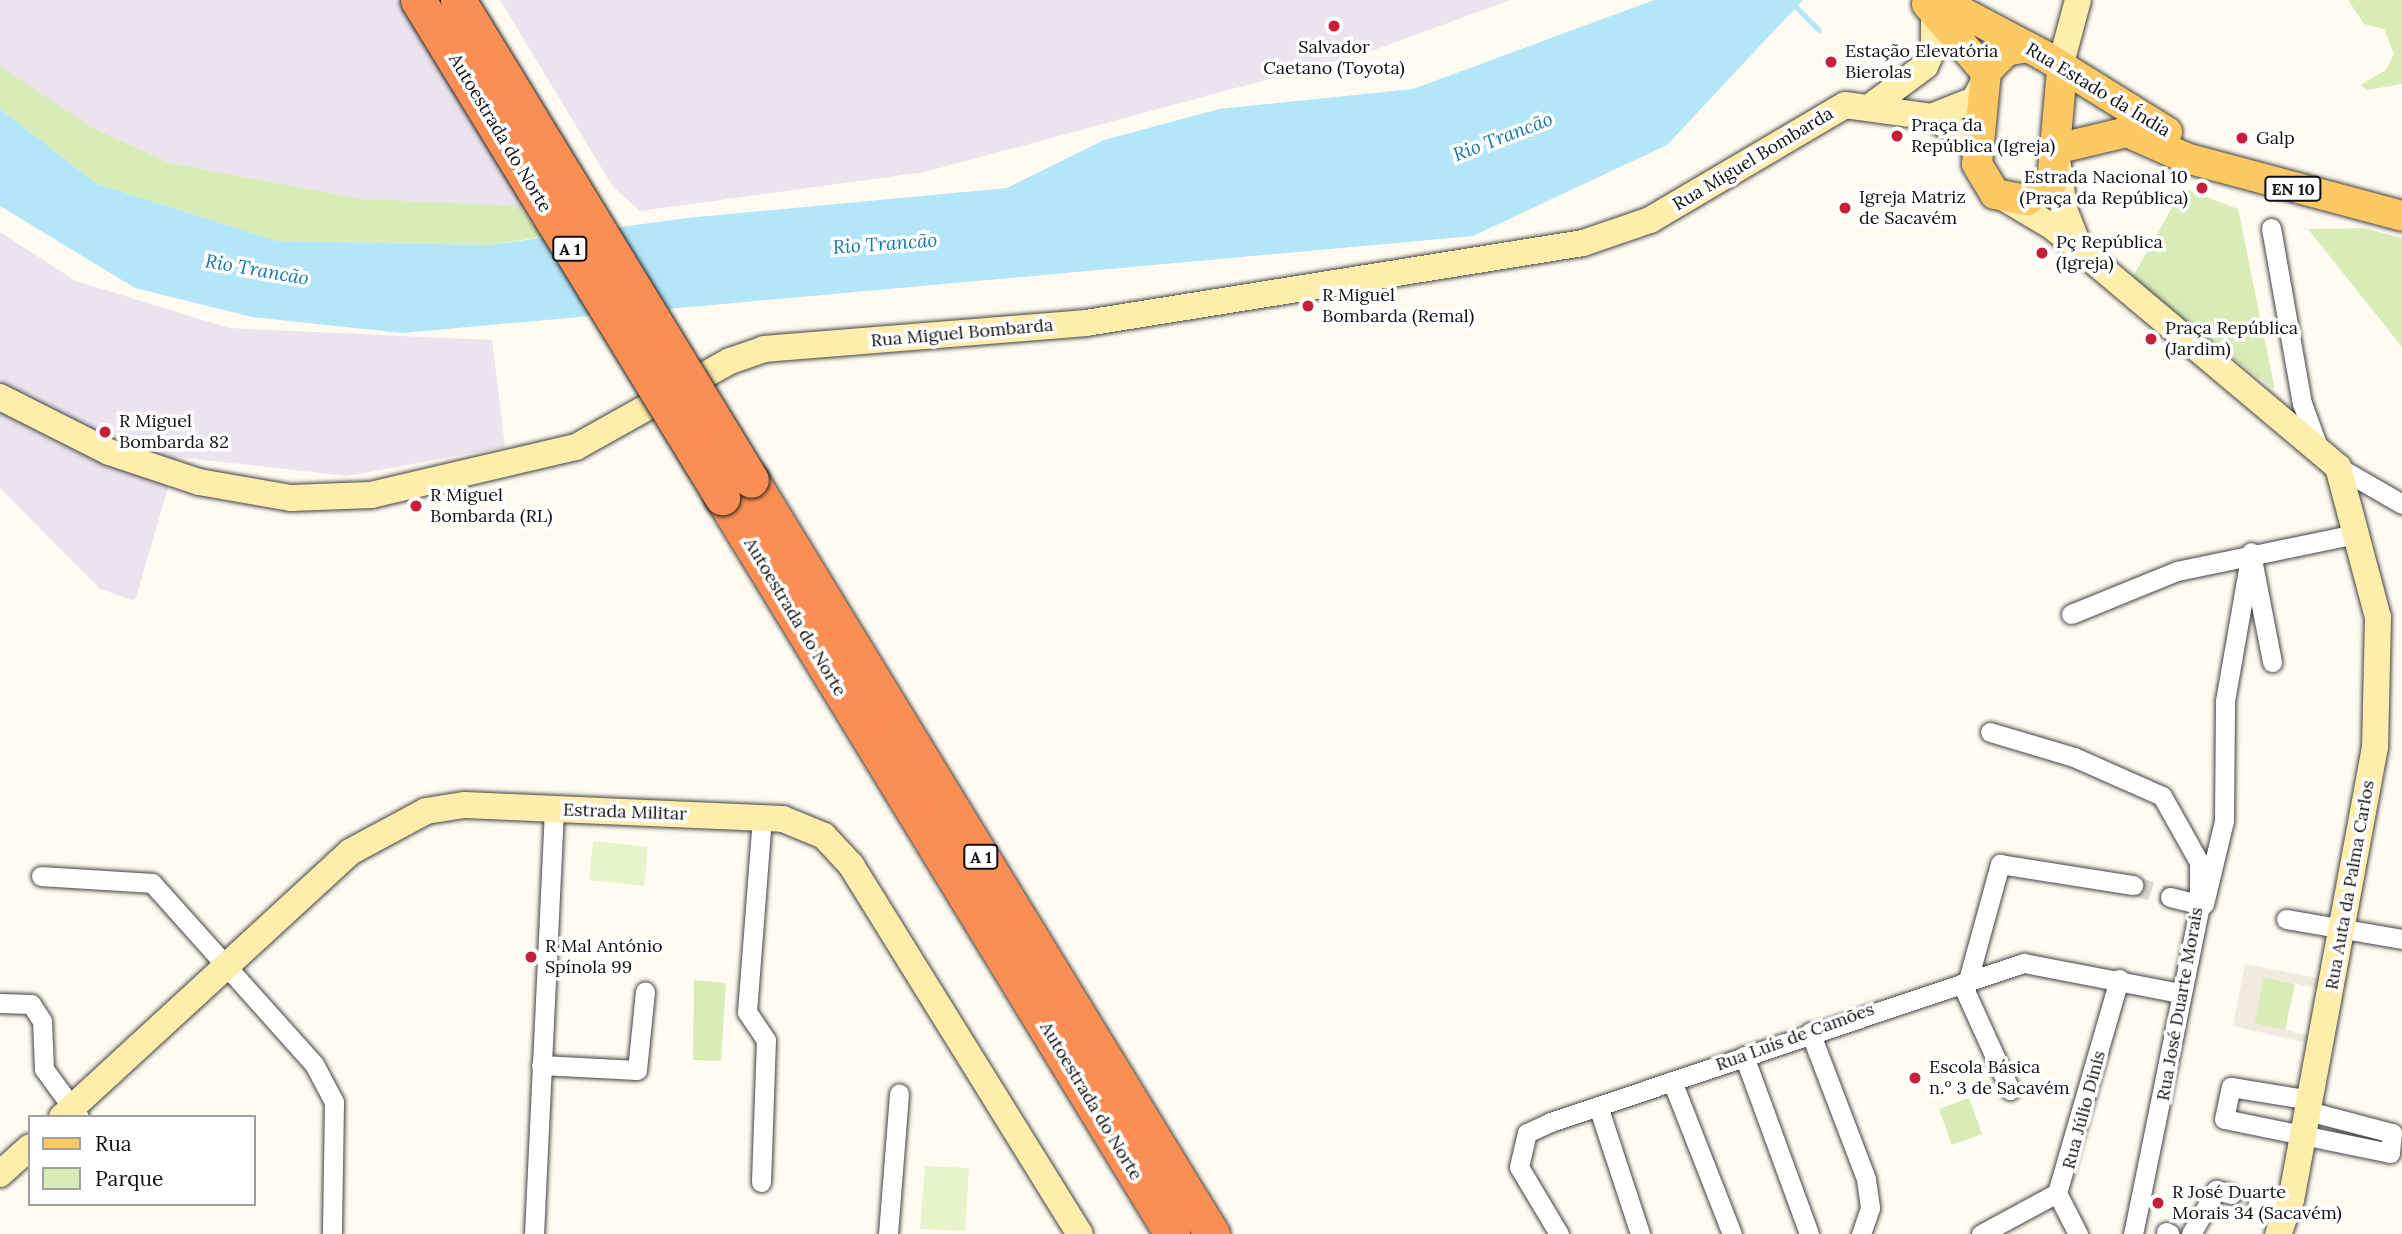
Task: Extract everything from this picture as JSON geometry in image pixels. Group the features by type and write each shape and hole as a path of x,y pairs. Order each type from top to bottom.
{"highway":[{"name":"Autoestrada do Norte","path":"418,0 737,488 1212,1234"},
{"name":"Autoestrada do Norte","path":"458,0 737,488 1172,1234"}],"main road":[{"name":"Rua Estado da Índia","path":"1932,4 2029,48 2218,163"},
{"path":"1932,4 1985,77"},
{"path":"2029,48 2006,51 1985,77 1977,159 1987,186 2006,199 2042,193 2059,157 2061,69"},
{"name":"Rua Estado da Índia","path":"2059,157 2127,132 2186,158 2218,163 2402,216"}],"street":[{"path":"1870,107 1926,66 1934,47 1932,4"},
{"path":"2029,48 2050,42 2074,9"},
{"path":"2061,69 2074,9"},
{"path":"1931,117 1974,100 1985,77"},
{"name":"Rua Miguel Bombarda","path":"0,397 109,452 199,482 291,498 371,495 576,447 730,361 764,349 1086,323 1583,243 1661,214 1822,113 1845,105 1931,117 1962,134 1977,159"},
{"path":"2059,157 2064,209 2080,249"},
{"path":"2006,199 2080,249 2235,385 2318,447 2338,467 2402,505"},
{"path":"2271,228 2302,403 2318,447"},
{"name":"Rua Auta da Palma Carlos","path":"2282,1222 2307,1115 2343,928 2378,696 2378,617 2338,467"},
{"path":"2071,614 2177,571 2251,552 2355,534"},
{"path":"2251,552 2272,662"},
{"path":"2170,897 2199,907 2216,872 2224,821 2225,701 2251,552"},
{"name":"Rua José Duarte Morais","path":"1990,732 2074,757 2162,796 2199,862 2199,907 2180,993 2149,1180 2133,1234"},
{"name":"Estrada Militar","path":"71,1114 229,962 350,852 389,827 426,811 465,805 783,819 824,836 851,865 1080,1234"},
{"path":"534,1234 554,809"},
{"path":"761,1182 766,1040 747,1012 762,818"},
{"path":"2010,1090 1979,1031 1965,978 2000,864 2133,885"},
{"path":"41,876 152,883 229,962 314,1064 334,1102 332,1234"},
{"path":"2286,919 2402,939"},
{"name":"Rua Luís de Camões","path":"1551,1230 1518,1167 1518,1149 1527,1133 1598,1106 1965,978 2024,963 2119,979 2180,993"},
{"name":"Rua Júlio Dinis","path":"2057,1194 2119,979"},
{"path":"541,1065 637,1070 645,991"},
{"path":"0,1003 31,1004 42,1021 44,1069 71,1114"},
{"path":"1810,1031 1866,1179 1870,1208 1861,1234"},
{"path":"1744,1056 1809,1234"},
{"path":"1672,1081 1732,1234"},
{"path":"888,1234 899,1094"},
{"path":"1598,1106 1640,1234"},
{"path":"0,1174 28,1149"},
{"path":"2191,1234 2216,1190 2231,1194"},
{"path":"1981,1234 2057,1194 2078,1234"},
{"path":"2258,1202 2282,1222"}],"shaded area":[{"path":"0,0 397,0 525,209 361,199 170,163 93,128 0,66"},
{"path":"500,0 1510,0 1369,52 925,172 640,211 613,187"},
{"path":"0,232 76,281 229,328 492,340 505,447 347,476 177,457 135,601 100,589 0,488"},
{"path":"2245,964 2333,981 2331,991 2264,977 2254,1023 2321,1038 2320,1046 2233,1026"}],"green space":[{"path":"2348,0 2402,0 2402,84 2368,90 2360,85 2386,70 2394,54 2384,29 2364,24"},
{"path":"0,66 93,128 170,163 361,199 519,206 542,237 489,245 277,241 97,184 0,109"},
{"path":"2183,188 2238,209 2275,390 2131,280"},
{"path":"2364,228 2402,238 2402,347 2308,229"},
{"path":"593,841 648,847 644,886 589,880"},
{"path":"2263,977 2295,984 2285,1030 2254,1024"},
{"path":"694,980 726,983 721,1061 693,1060"},
{"path":"1969,1098 1982,1134 1952,1145 1939,1109"},
{"path":"925,1166 969,1168 965,1231 920,1229"}],"water":[{"name":"Rio Trancão","path":"1654,0 1803,0 1667,145 1473,236 402,333 252,317 135,288 0,206 0,109 97,184 277,241 489,245 687,218 1007,188 1104,140 1219,109 1413,89"}],"waterway":[{"path":"1789,0 1819,30"}],"tunnel":[{"path":"2133,885 2170,897"},
{"path":"2231,1194 2258,1202"}],"place":[{"name":"Salvador Caetano (Toyota)","path":"1334,26"},
{"name":"Estação Elevatória Bierolas","path":"1831,62"},
{"name":"Praça da República (Igreja)","path":"1897,136"},
{"name":"Galp","path":"2242,138"},
{"name":"Estrada Nacional 10 (Praça da República)","path":"2202,188"},
{"name":"Igreja Matriz de Sacavém","path":"1845,208"},
{"name":"Pç República (Igreja)","path":"2042,253"},
{"name":"R Miguel Bombarda (Remal)","path":"1308,306"},
{"name":"Praça República (Jardim)","path":"2151,339"},
{"name":"R Miguel Bombarda 82","path":"105,432"},
{"name":"R Miguel Bombarda (RL)","path":"416,506"},
{"name":"R Mal António Spínola 99","path":"531,957"},
{"name":"Escola Básica n.º 3 de Sacavém","path":"1915,1078"},
{"name":"R José Duarte Morais 34 (Sacavém)","path":"2158,1203"}]}
